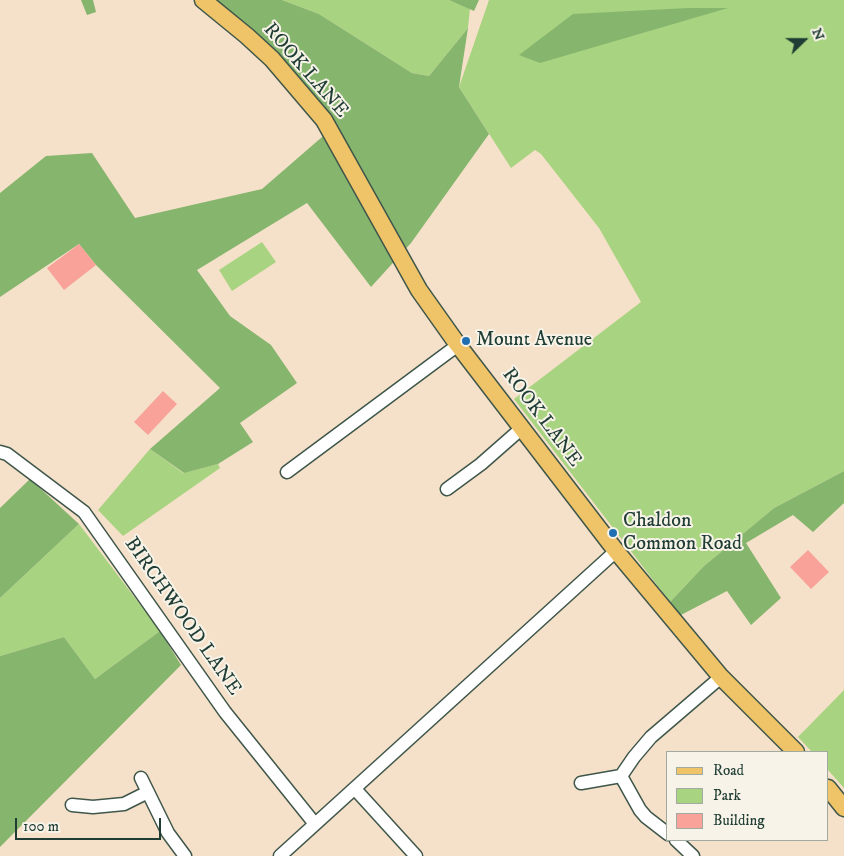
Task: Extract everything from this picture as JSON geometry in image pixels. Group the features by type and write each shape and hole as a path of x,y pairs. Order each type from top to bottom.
{"main road":[{"name":"ROOK LANE","path":"203,0 247,36 272,60 324,120 419,290 458,345 616,551 721,677 795,751"},
{"path":"829,789 844,808"}],"street":[{"path":"287,472 458,345"},
{"path":"447,489 481,464 522,428"},
{"name":"BIRCHWOOD LANE","path":"0,452 7,454 84,512 225,712 315,824"},
{"path":"280,856 616,551"},
{"path":"580,783 621,776 651,737 721,677"},
{"path":"621,776 640,810 666,832"},
{"path":"142,778 168,833 185,856"},
{"path":"355,789 416,856"},
{"path":"72,806 93,807 124,804 148,792"},
{"path":"677,841 693,856"}],"green space":[{"path":"81,0 93,0 96,12 87,15"},
{"path":"212,0 282,0 319,14 412,73 429,76 468,28 459,87 489,134 411,243 371,287 307,203 197,270 230,316 271,345 297,383 240,423 253,442 218,464 184,473 150,449 220,388 96,265 79,244 0,297 0,193 46,156 92,153 135,218 262,189 337,124"},
{"path":"282,0 449,0 470,8 468,28 429,76 412,73 319,14"},
{"path":"449,0 479,0 474,11"},
{"path":"489,0 844,0 844,471 774,508 704,566 670,602 514,399 641,302 599,228 541,154 535,150 511,168 459,87"},
{"path":"688,8 728,8 540,63 519,55 573,14"},
{"path":"262,242 276,262 232,291 219,270"},
{"path":"150,449 183,473 218,464 220,468 123,536 98,510"},
{"path":"844,471 844,503 813,532 793,515 746,543 781,598 751,625 727,591 679,616 670,602 704,566 774,508"},
{"path":"30,479 79,524 0,598 0,508"},
{"path":"79,524 160,631 95,679 64,637 0,656 0,598"},
{"path":"160,631 181,665 0,847 0,656 64,637 95,679"},
{"path":"844,690 844,788 829,771 829,751 811,751 798,737"}],"building":[{"path":"79,244 96,265 64,290 47,268"},
{"path":"163,391 177,404 148,435 134,422"},
{"path":"808,550 829,572 811,589 790,567"}],"place":[{"name":"Mount Avenue","path":"466,341"},
{"name":"Chaldon Common Road","path":"613,533"}]}
